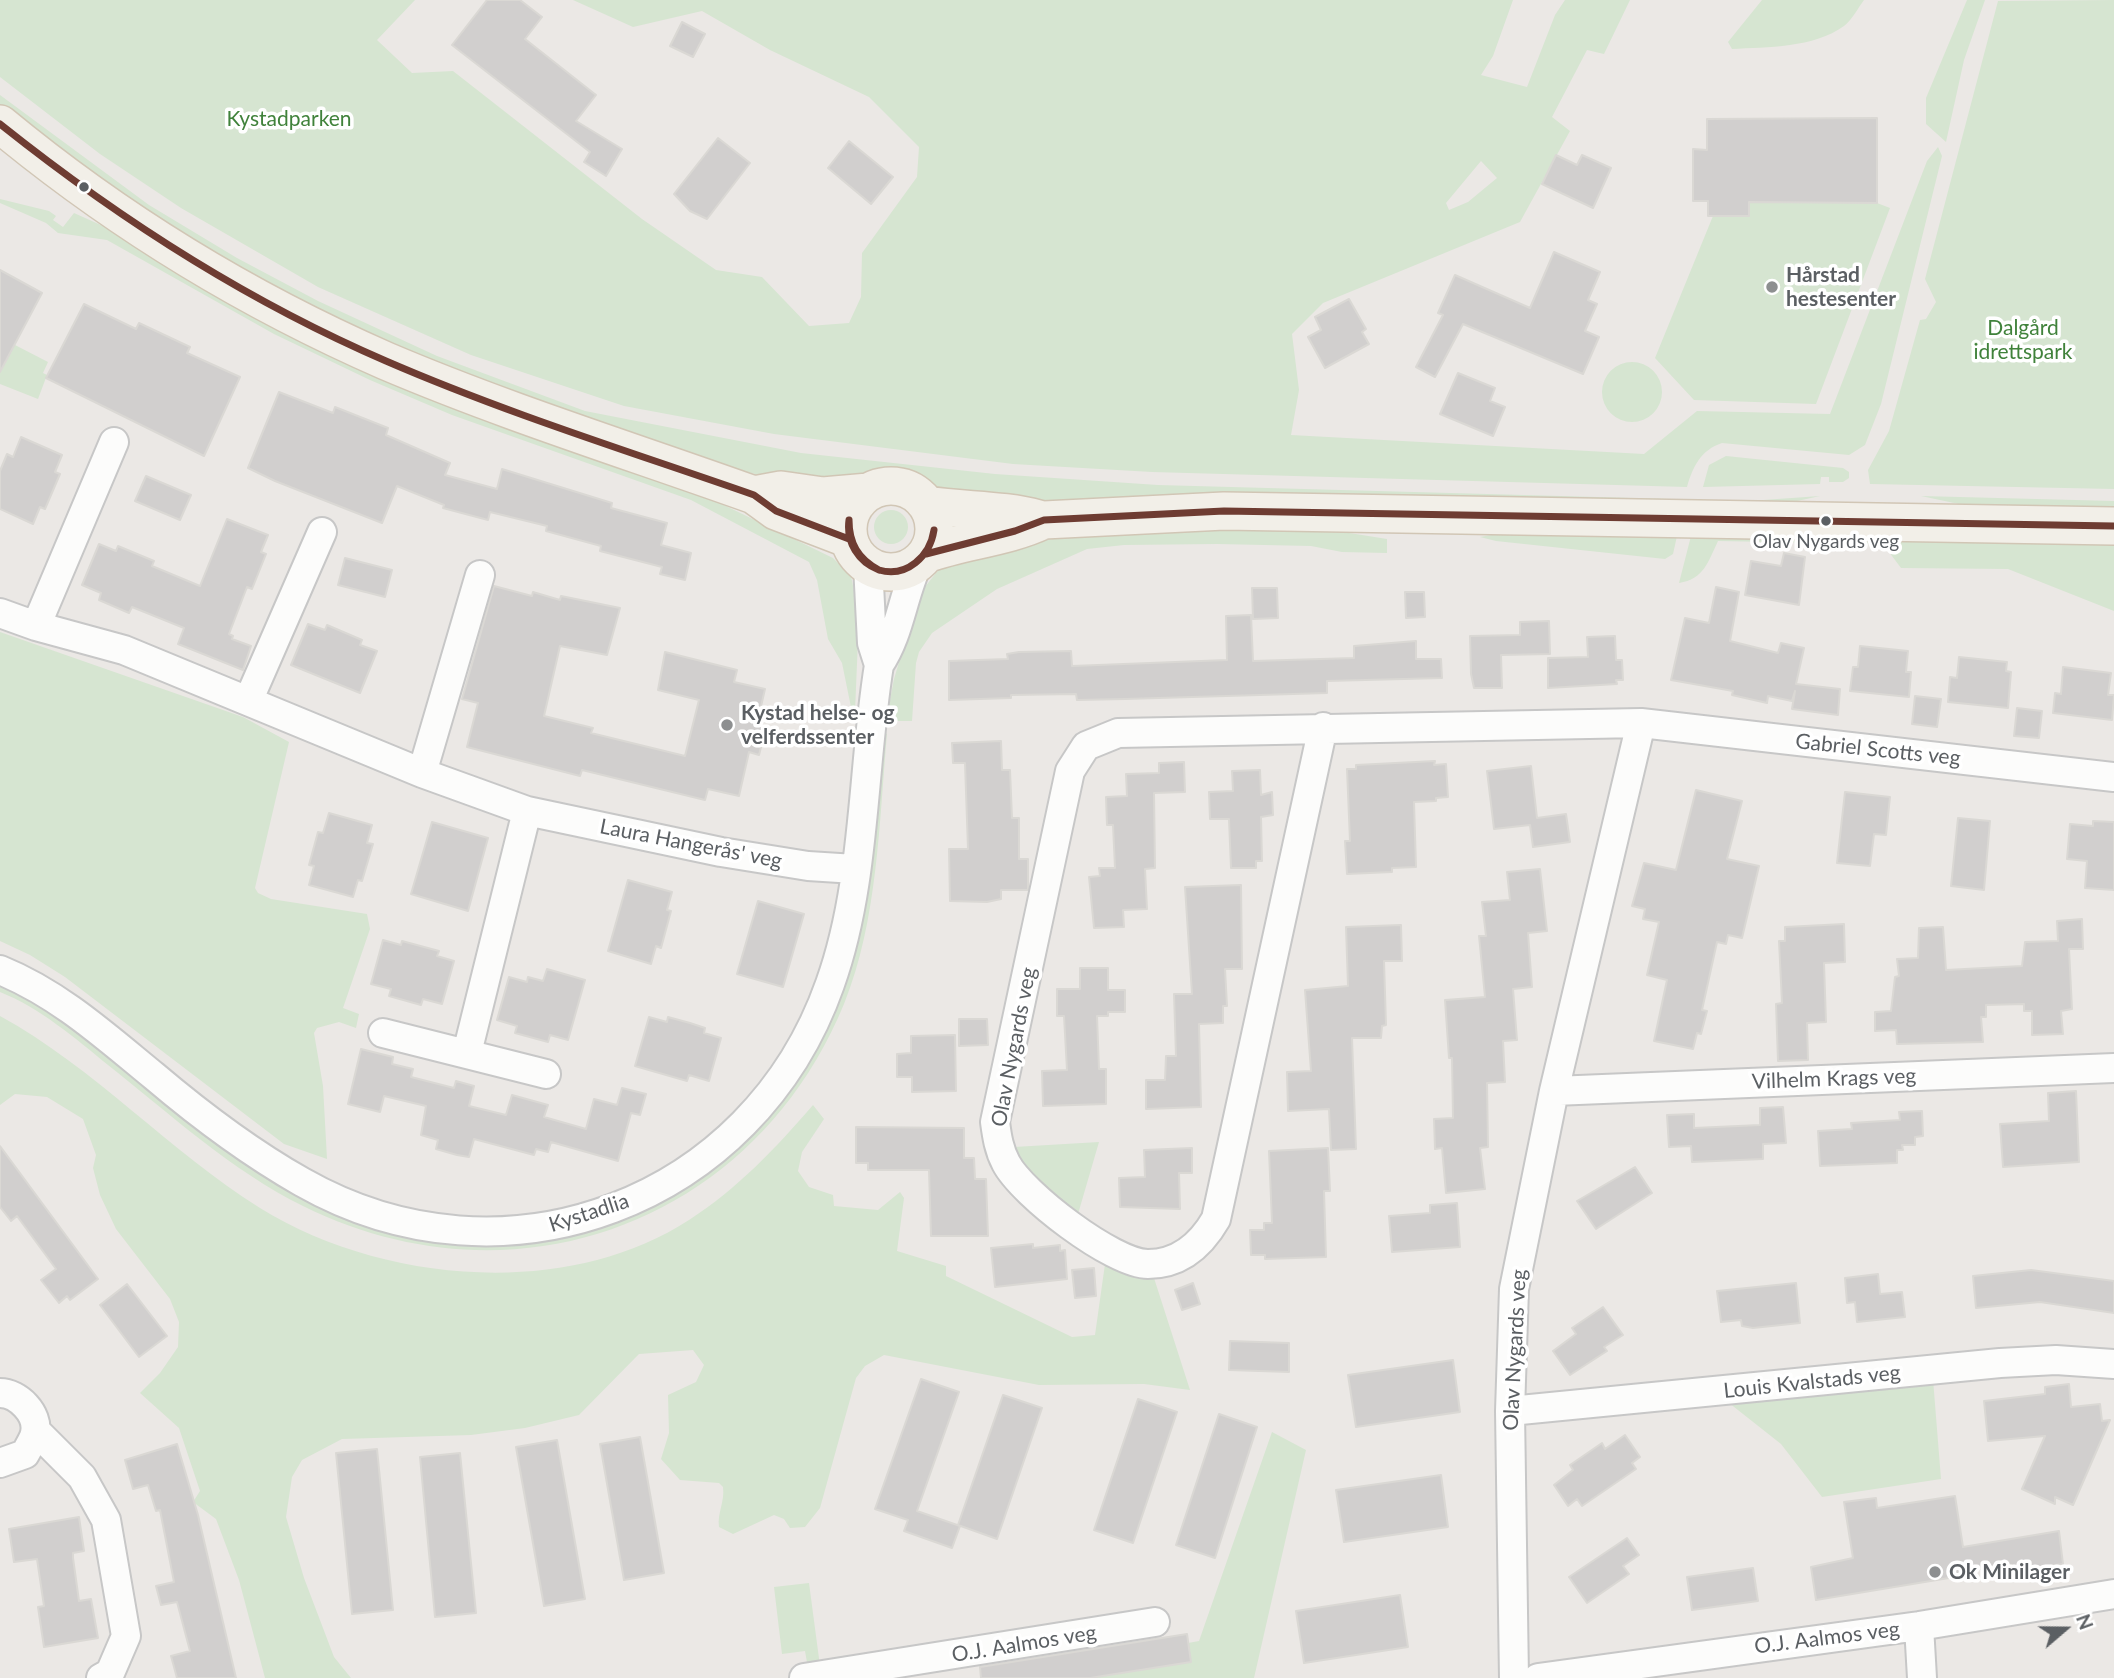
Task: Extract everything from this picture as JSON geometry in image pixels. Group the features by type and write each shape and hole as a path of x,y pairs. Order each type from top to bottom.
{"main road":[{"path":"0,124 86,190 145,230 324,331 386,360 543,422 754,495 776,511 895,572 958,543 1019,532 1044,520"},
{"path":"754,495 782,490 823,496 869,492 894,486 918,495 927,505 934,530 922,558"},
{"path":"858,552 848,523 852,511 869,492"},
{"path":"927,505 956,510 1010,511 1044,520 1224,511 2114,526"}],"street":[{"path":"36,626 114,442"},
{"path":"249,699 322,531"},
{"name":"Kystadlia","path":"0,970 34,984 96,1028 223,1130 260,1156 326,1194 381,1217 438,1228 496,1233 529,1231 590,1217 664,1185 702,1158 748,1117 787,1073 819,1014 838,960 855,869 869,725 878,665 858,552"},
{"name":"Kystadlia","path":"878,665 892,645 907,586 922,558"},
{"path":"422,773 480,575"},
{"name":"Laura Hangerås' veg","path":"0,613 36,626 124,650 249,699 422,773 527,811 721,852 808,866 855,869"},
{"name":"Olav Nygards veg","path":"1323,727 1216,1220 1206,1237 1189,1252 1169,1261 1146,1264 1121,1256 1101,1246 1021,1185 1007,1165 998,1145 995,1122 1070,771 1086,747 1118,733 1323,727 1641,723 1554,1091 1514,1289 1510,1411 1514,1678"},
{"name":"Gabriel Scotts veg","path":"1641,723 2114,777"},
{"path":"467,1053 527,811"},
{"path":"383,1033 546,1074"},
{"name":"Vilhelm Krags veg","path":"1554,1091 2114,1068"},
{"name":"Louis Kvalstads veg","path":"1510,1411 2000,1363 2056,1360 2114,1364"},
{"path":"0,1393 8,1393 30,1410 36,1431 82,1477 106,1520 126,1636 110,1673 102,1678"},
{"path":"0,1463 25,1454 36,1431"},
{"name":"O.J. Aalmos veg","path":"1538,1678 1919,1626 2114,1594"},
{"name":"O.J. Aalmos veg","path":"804,1678 894,1672 1155,1622"},
{"path":"1919,1626 1922,1678"}],"green space":[{"name":"Kystadparken","path":"0,0 415,0 377,40 412,73 453,71 642,219 716,270 762,277 809,326 849,323 861,297 862,253 917,177 919,147 869,97 770,50 702,11 633,27 573,0 1513,0 1493,56 1481,75 1527,87 1555,15 1565,0 1630,0 1604,54 1587,50 1552,117 1570,131 1520,222 1323,303 1292,334 1299,390 1291,435 1644,454 1697,411 1830,414 1927,161 1938,147 1942,156 1881,404 1865,445 1849,455 1722,443 1703,454 1687,487 1152,472 1013,464 774,434 624,406 471,355 318,287 181,208 100,154 0,77","holes":["1481,161 1497,178 1468,202 1449,210 1446,203"]},
{"path":"1762,0 1864,0 1844,26 1819,39 1775,47 1732,49 1728,42"},
{"path":"1967,0 1985,0 1964,60 1946,142 1926,124 1926,98"},
{"name":"Dalgård idrettspark","path":"2114,0 2114,489 1870,484 1868,470 1889,431 1920,320 1926,319 1936,302 1925,279 1998,1"},
{"path":"0,95 149,205 237,258 318,301 437,356 585,411 801,453 995,474 1158,485 1670,499 1749,501 1820,496 1779,505 1196,496 1023,501 948,494 914,473 889,469 853,477 787,481 755,474 713,463 499,390 312,309 144,211 6,111 0,105"},
{"path":"0,199 49,211 56,216 53,220 63,227 74,213 695,491 833,558 851,576 859,615 855,712 852,712 842,663 828,639 817,580 809,562 691,500 452,415 370,380 274,334 107,240 58,233 46,223 0,203"},
{"name":"Hårstad hestesenter","path":"1749,202 1877,203 1890,208 1816,404 1694,400 1655,358 1713,216"},
{"path":"15,345 48,362 43,373 47,375 38,399 0,384 0,373"},
{"path":"1626,362 1638,362 1654,370 1660,380 1660,404 1654,414 1638,422 1626,422 1610,414 1602,398 1602,386 1610,370"},
{"path":"1726,456 1843,468 1849,472 1849,478 1843,482 1829,482 1829,477 1821,477 1820,484 1703,487 1709,465"},
{"path":"1921,496 2114,501 2114,511 1973,507"},
{"path":"891,510 903,515 908,527 903,539 891,544 879,539 874,527 879,515"},
{"path":"1312,527 1387,539 1387,553 1342,552 1311,546 1217,544 1124,545 1087,549 997,589 932,633 919,652 916,663 912,721 886,721 894,679 912,619 924,588 944,563 982,550 1103,531"},
{"path":"1518,530 1677,536 1673,554 1665,559 1480,537"},
{"path":"1691,536 2114,540 2114,611 2008,569 1901,568 1883,544 1718,541 1700,573 1679,583"},
{"path":"0,632 243,717 289,742 255,888 258,893 271,899 367,914 370,929 343,1008 359,1014 356,1028 339,1022 317,1028 314,1033 323,1086 327,1159 284,1144 65,977 30,955 0,941"},
{"path":"884,733 887,734 879,836 864,939 844,1004 804,1080 751,1143 689,1192 619,1226 544,1246 464,1250 383,1236 303,1206 226,1159 57,1024 0,992 0,984 39,1005 76,1030 251,1168 289,1192 365,1225 444,1241 524,1241 602,1224 674,1193 739,1147 792,1086 832,1013 848,964"},
{"path":"0,1016 68,1060 194,1161 260,1208 308,1233 361,1253 416,1266 474,1272 531,1271 587,1262 640,1246 689,1220 739,1182 770,1153 813,1105 824,1119 802,1152 798,1171 809,1187 833,1195 834,1206 878,1210 900,1192 904,1198 897,1251 946,1266 946,1276 1072,1337 1095,1335 1105,1264 1154,1278 1190,1390 1144,1384 1039,1385 884,1355 865,1366 856,1378 820,1508 805,1527 790,1528 784,1519 774,1515 733,1534 719,1527 723,1487 719,1483 680,1480 661,1459 669,1433 668,1395 696,1382 704,1365 693,1350 639,1354 579,1415 525,1428 471,1435 342,1439 302,1460 292,1477 286,1517 304,1578 334,1657 351,1678 265,1678 239,1580 216,1519 193,1502 200,1491 179,1428 140,1393 160,1373 178,1347 179,1322 170,1299 116,1229 100,1195 93,1168 96,1155 83,1119 47,1097 15,1094 0,1105"},
{"path":"1099,1142 1078,1214 1026,1169 1014,1147"},
{"path":"1933,1379 1941,1479 1822,1497 1781,1444 1724,1399"},
{"path":"1272,1432 1306,1450 1254,1678 1090,1678 1191,1662 1188,1643 1199,1641"},
{"path":"809,1583 820,1666 808,1668 805,1651 782,1654 774,1587"}],"building":[{"path":"487,0 520,0 542,17 525,39 596,95 576,121 622,149 606,176 584,162 590,152 452,45"},
{"path":"682,22 705,34 693,57 670,46"},
{"path":"1877,118 1877,203 1749,202 1749,216 1708,216 1708,201 1693,201 1693,149 1707,150 1707,119"},
{"path":"718,138 750,163 707,219 690,211 674,194"},
{"path":"849,141 893,177 871,204 828,168"},
{"path":"1556,155 1577,165 1582,155 1611,168 1593,208 1542,184"},
{"path":"1554,252 1600,272 1588,300 1597,304 1585,331 1599,337 1583,374 1463,324 1435,377 1416,367 1443,315 1438,313 1455,275 1530,308"},
{"path":"0,270 42,293 0,372"},
{"path":"1349,299 1366,329 1362,332 1369,344 1325,368 1308,337 1321,330 1315,317"},
{"path":"84,304 136,329 139,323 190,347 187,353 240,377 204,456 46,378"},
{"path":"1458,373 1495,388 1490,401 1505,407 1493,436 1440,414"},
{"path":"279,392 333,413 335,407 388,428 386,435 450,463 445,475 497,489 502,469 612,503 611,508 667,523 661,545 691,553 685,580 660,574 662,567 600,551 601,546 546,531 547,526 490,512 488,520 443,508 444,505 397,486 382,523 275,481 248,468"},
{"path":"21,437 62,455 55,472 60,474 45,509 40,507 33,524 0,509 0,471 7,454 13,457"},
{"path":"146,476 191,495 180,520 135,501"},
{"path":"227,519 268,535 261,552 266,554 252,589 247,587 229,634 233,636 232,639 251,646 243,670 178,644 184,628 132,607 129,613 99,600 101,593 82,585 99,544 116,551 118,546 154,561 152,566 200,586"},
{"path":"1784,553 1805,557 1799,605 1745,595 1751,561 1781,566"},
{"path":"345,558 392,570 385,597 338,585"},
{"path":"494,586 532,596 533,592 560,600 561,596 620,608 607,655 560,646 544,716 593,728 591,733 685,756 699,700 658,690 665,652 737,670 734,682 765,689 757,724 766,727 759,755 749,752 739,796 708,789 705,800 582,770 580,776 467,747 478,703 462,699"},
{"path":"1716,587 1739,592 1730,641 1778,653 1781,643 1804,648 1796,684 1840,689 1838,715 1792,709 1795,691 1792,701 1768,696 1767,703 1732,695 1733,691 1671,680 1685,618 1709,623"},
{"path":"1252,588 1277,588 1278,618 1253,619"},
{"path":"1405,592 1424,592 1425,617 1406,618"},
{"path":"1251,615 1253,661 1354,658 1354,646 1416,641 1416,659 1441,659 1442,678 1327,681 1327,693 1077,700 1076,694 1011,695 1011,698 949,700 949,661 1008,659 1007,654 1019,652 1071,651 1072,666 1227,660 1226,616"},
{"path":"1549,621 1550,654 1501,655 1502,688 1474,688 1470,636 1520,635 1520,622"},
{"path":"308,624 325,630 327,625 362,640 360,645 377,651 360,693 291,665"},
{"path":"1615,636 1616,660 1622,660 1623,680 1616,680 1617,684 1548,688 1548,658 1588,657 1587,637"},
{"path":"1860,646 1908,651 1906,672 1911,672 1909,697 1850,691 1853,667 1858,667"},
{"path":"1959,657 2007,662 2006,671 2011,672 2008,708 1948,702 1950,677 1957,678"},
{"path":"2063,667 2111,673 2108,695 2114,695 2112,720 2053,713 2055,693 2061,694"},
{"path":"1915,696 1941,699 1937,727 1912,724"},
{"path":"2017,708 2042,711 2039,738 2014,736"},
{"path":"1001,741 1002,770 1010,770 1012,818 1019,818 1019,859 1028,859 1028,890 1001,890 1001,899 987,902 950,901 949,849 968,849 965,763 953,763 952,743"},
{"path":"1435,761 1434,765 1446,764 1448,797 1436,798 1436,801 1414,802 1416,867 1392,868 1392,872 1347,874 1345,841 1350,841 1347,769 1356,769 1356,765"},
{"path":"1184,762 1185,792 1154,793 1155,868 1145,869 1147,909 1123,910 1124,927 1094,928 1089,877 1100,876 1099,868 1115,868 1113,825 1107,825 1106,797 1127,796 1126,774 1159,773 1159,763"},
{"path":"1531,766 1537,818 1566,814 1570,842 1533,847 1530,825 1494,829 1487,771"},
{"path":"1260,770 1261,795 1272,792 1273,815 1261,817 1262,861 1256,861 1256,868 1231,868 1229,819 1210,819 1209,792 1233,791 1232,771"},
{"path":"1696,790 1742,801 1727,859 1759,866 1742,938 1728,935 1726,944 1717,942 1702,1010 1707,1011 1701,1034 1697,1033 1693,1049 1654,1041 1667,980 1647,975 1659,922 1643,919 1645,909 1632,906 1644,863 1676,870"},
{"path":"1845,792 1890,797 1886,835 1874,834 1870,866 1837,863"},
{"path":"329,813 372,825 367,843 373,844 362,881 358,880 353,897 309,885 314,866 309,865 318,832 323,833"},
{"path":"1958,818 1990,821 1984,890 1951,886"},
{"path":"2093,821 2114,822 2114,890 2085,888 2087,861 2067,859 2070,824 2093,826"},
{"path":"432,822 488,838 468,911 411,894"},
{"path":"1540,869 1547,931 1528,933 1532,987 1513,989 1517,1040 1503,1041 1505,1082 1487,1083 1488,1147 1480,1148 1485,1189 1446,1193 1442,1148 1435,1149 1434,1119 1453,1118 1452,1058 1449,1058 1445,1000 1485,997 1479,936 1486,936 1482,902 1510,900 1507,872"},
{"path":"628,880 672,892 667,910 671,911 661,948 656,946 651,964 608,951"},
{"path":"1241,885 1242,969 1225,969 1227,1006 1223,1006 1223,1023 1199,1024 1201,1107 1146,1109 1146,1080 1165,1080 1166,1056 1176,1056 1174,994 1192,994 1185,887"},
{"path":"758,901 804,914 783,987 737,974"},
{"path":"2082,919 2083,949 2069,949 2072,1009 2061,1011 2063,1034 2032,1035 2032,1011 2024,1011 2024,1004 1986,1005 1986,1017 1981,1017 1983,1042 1897,1044 1896,1030 1875,1031 1875,1012 1891,1011 1895,977 1899,976 1897,959 1918,958 1919,928 1943,927 1946,970 2022,966 2025,942 2058,941 2057,921"},
{"path":"1844,924 1845,962 1824,963 1826,1022 1807,1023 1808,1060 1778,1061 1776,1004 1782,1003 1779,941 1785,941 1785,927"},
{"path":"1401,925 1402,961 1384,961 1386,1025 1382,1026 1381,1038 1352,1038 1356,1149 1331,1150 1329,1109 1288,1111 1287,1072 1311,1071 1305,990 1348,986 1346,927"},
{"path":"383,940 401,945 402,941 439,951 437,956 454,961 442,1004 423,999 421,1005 389,996 391,989 371,984"},
{"path":"1080,968 1108,968 1108,990 1125,990 1125,1012 1108,1012 1108,1016 1097,1016 1099,1069 1106,1069 1106,1104 1043,1106 1042,1071 1067,1070 1064,1016 1057,1016 1057,989 1080,989"},
{"path":"547,969 585,980 568,1040 550,1035 548,1042 515,1033 517,1026 497,1020 509,977 527,982 528,977 543,981"},
{"path":"649,1017 667,1022 668,1017 690,1023 705,1028 704,1033 721,1038 709,1081 689,1075 687,1081 635,1066"},
{"path":"959,1019 987,1019 988,1045 959,1046"},
{"path":"955,1035 956,1091 912,1092 912,1077 897,1077 897,1054 911,1053 911,1036"},
{"path":"361,1049 393,1057 392,1064 413,1069 411,1077 454,1088 456,1081 474,1086 469,1106 506,1115 512,1095 548,1105 544,1117 586,1129 594,1099 617,1105 622,1088 646,1094 640,1115 631,1113 618,1161 551,1142 548,1152 536,1149 534,1155 474,1139 469,1157 436,1149 438,1140 421,1135 426,1106 384,1096 380,1112 348,1104"},
{"path":"2076,1091 2079,1162 2003,1167 2000,1124 2049,1121 2048,1093"},
{"path":"1783,1107 1786,1143 1763,1144 1763,1159 1692,1162 1691,1146 1669,1147 1667,1115 1694,1114 1694,1128 1760,1125 1760,1108"},
{"path":"1922,1111 1923,1136 1915,1137 1915,1145 1902,1145 1903,1150 1897,1150 1897,1163 1820,1166 1818,1131 1852,1129 1851,1123 1900,1120 1899,1112"},
{"path":"856,1127 964,1128 964,1158 974,1158 975,1179 986,1179 988,1236 931,1236 929,1170 868,1170 868,1163 856,1163"},
{"path":"0,1146 98,1279 70,1300 67,1296 59,1303 41,1280 56,1269 17,1216 11,1221 0,1207"},
{"path":"1192,1148 1192,1173 1179,1173 1180,1209 1120,1207 1119,1178 1145,1177 1144,1150"},
{"path":"1328,1148 1330,1191 1324,1191 1326,1257 1265,1259 1265,1255 1251,1255 1250,1230 1264,1230 1264,1223 1272,1223 1269,1151"},
{"path":"1635,1167 1652,1193 1596,1229 1577,1201"},
{"path":"1457,1203 1460,1247 1392,1252 1389,1216 1430,1213 1430,1205"},
{"path":"1033,1244 1033,1248 1060,1245 1060,1251 1065,1250 1067,1279 995,1287 991,1248"},
{"path":"1094,1268 1096,1296 1075,1298 1072,1270"},
{"path":"2031,1270 2114,1281 2114,1313 2040,1302 1976,1308 1973,1276"},
{"path":"1878,1274 1880,1294 1902,1292 1905,1317 1857,1322 1855,1302 1847,1303 1845,1278"},
{"path":"1193,1283 1200,1304 1182,1310 1175,1290"},
{"path":"1796,1283 1800,1323 1753,1328 1742,1326 1741,1320 1721,1322 1717,1291"},
{"path":"127,1284 167,1336 139,1357 100,1305"},
{"path":"1603,1307 1623,1335 1604,1347 1607,1351 1570,1375 1553,1351 1576,1334 1572,1328"},
{"path":"1230,1341 1289,1343 1289,1372 1229,1370"},
{"path":"1453,1360 1460,1412 1356,1427 1348,1375"},
{"path":"921,1379 959,1392 917,1511 960,1526 952,1548 904,1531 908,1520 875,1509"},
{"path":"2069,1384 2071,1407 2100,1404 2102,1421 2110,1420 2073,1505 2055,1497 2055,1504 2022,1489 2045,1436 1988,1441 1984,1401 2045,1394 2045,1387"},
{"path":"1003,1395 1042,1408 997,1539 958,1525"},
{"path":"1138,1399 1177,1412 1133,1543 1094,1530"},
{"path":"1219,1414 1257,1427 1215,1558 1176,1545"},
{"path":"1625,1435 1640,1457 1632,1463 1636,1469 1582,1506 1577,1499 1568,1506 1554,1485 1573,1470 1570,1465 1602,1443 1605,1449"},
{"path":"640,1437 664,1573 624,1580 600,1444"},
{"path":"557,1440 585,1599 544,1606 516,1447"},
{"path":"177,1444 198,1515 236,1678 177,1678 171,1656 190,1651 177,1602 161,1605 156,1586 174,1582 160,1510 156,1511 148,1485 133,1489 125,1460"},
{"path":"377,1449 393,1610 352,1614 336,1453"},
{"path":"460,1453 476,1613 435,1617 420,1457"},
{"path":"1441,1475 1448,1527 1344,1542 1336,1490"},
{"path":"1955,1496 1963,1547 2059,1531 2063,1564 2013,1571 2012,1565 1966,1571 1967,1575 1816,1600 1811,1567 1853,1558 1844,1502 1876,1498 1877,1508"},
{"path":"79,1517 84,1551 73,1553 73,1558 79,1601 91,1599 98,1638 44,1647 38,1607 44,1606 37,1559 14,1562 9,1529"},
{"path":"1627,1538 1639,1555 1623,1566 1629,1574 1587,1603 1569,1577"},
{"path":"1753,1568 1758,1601 1692,1610 1687,1577"},
{"path":"1400,1595 1408,1647 1304,1663 1296,1611"},
{"path":"1187,1634 1191,1662 1090,1678 981,1678 980,1667"}],"transit line":[{"path":"0,124 91,193 186,256 234,285 334,337 477,398 754,495 776,511 849,539"},
{"path":"926,554 1015,531 1044,520 1224,511 2114,526"},
{"path":"849,520 856,550 865,561 879,570"},
{"path":"849,520 849,536 855,550 865,562 879,570"},
{"path":"879,570 899,571 916,563 928,548 934,530"}],"place":[{"name":"Hårstad hestesenter","path":"1772,287"},
{"name":"Olav Nygards veg","path":"1826,521"},
{"name":"Kystad helse- og velferdssenter","path":"727,725"},
{"name":"Ok Minilager","path":"1935,1572"}]}
